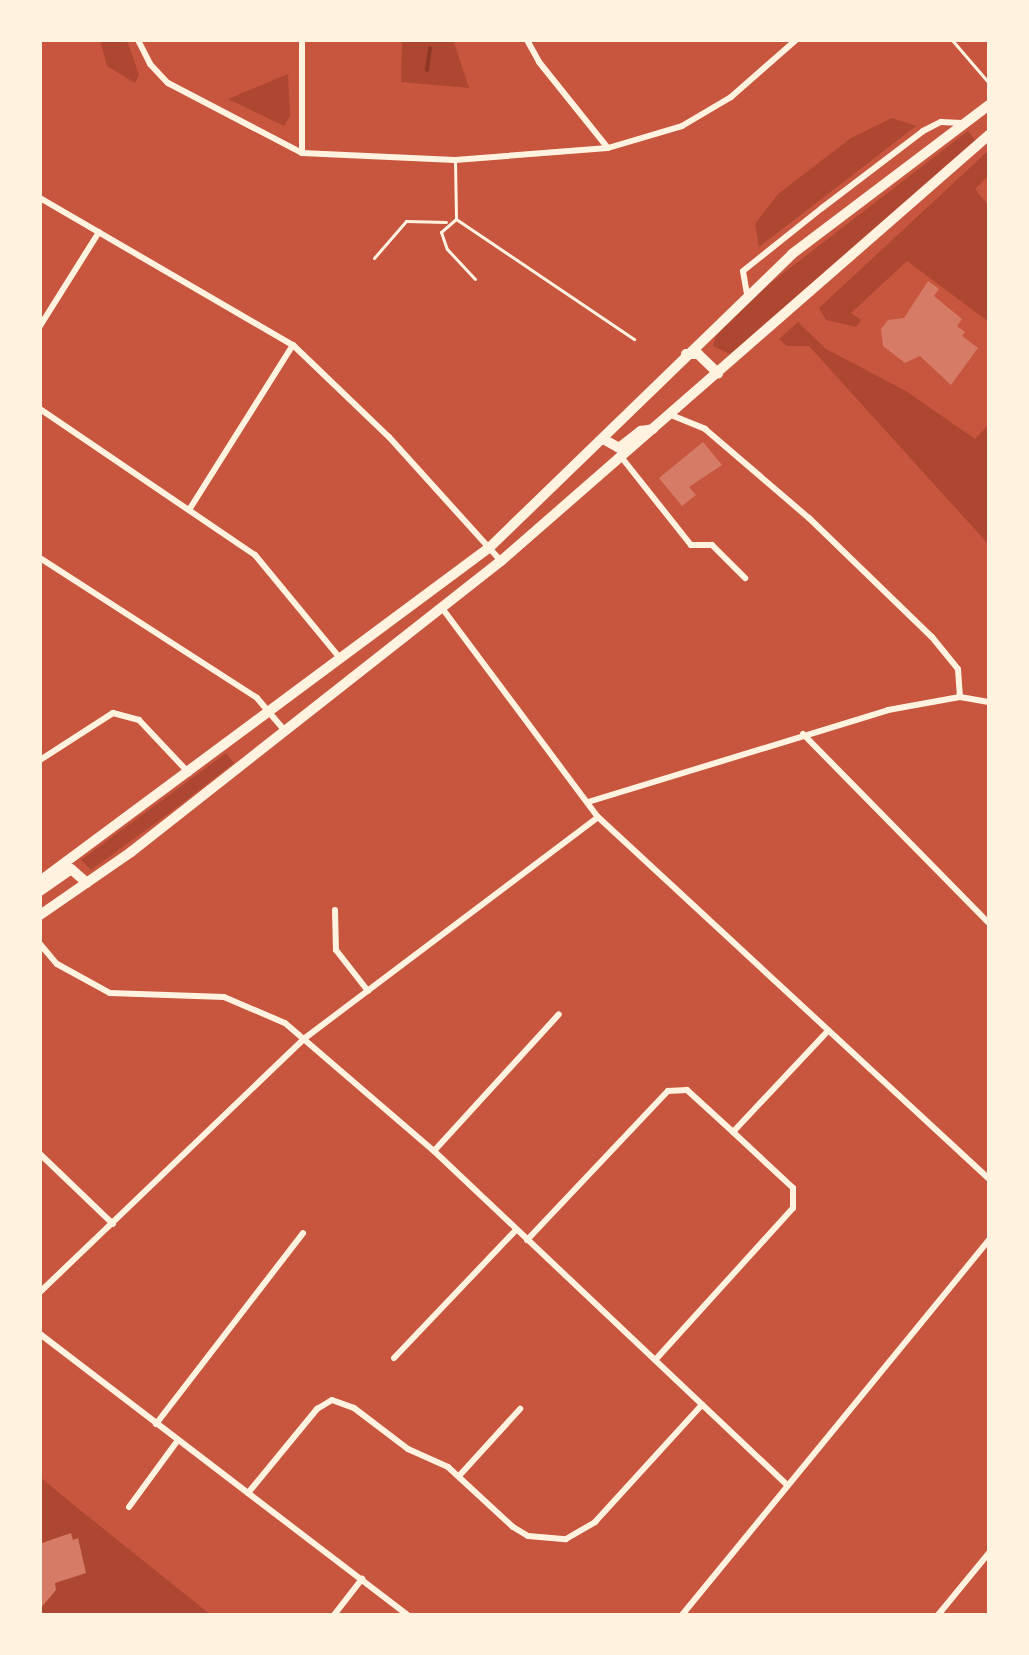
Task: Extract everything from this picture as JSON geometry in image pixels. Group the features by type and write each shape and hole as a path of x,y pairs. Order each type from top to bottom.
{"highway":[{"path":"40,881 490,547 747,294 989,105"},
{"path":"40,915 87,883 285,731 501,561 988,139"},
{"path":"686,354 706,359 718,373"},
{"path":"603,439 619,448 641,431 655,428"},
{"path":"40,891 71,869 87,883"}],"street":[{"path":"138,40 150,64 168,83 302,153 455,160 608,148 682,126 731,97 796,40"},
{"path":"302,40 302,153"},
{"path":"527,40 539,62 608,148"},
{"path":"747,294 743,271 822,208 923,131 941,122 966,124"},
{"path":"40,198 293,345 389,437 501,561"},
{"path":"40,326 99,232"},
{"path":"189,510 293,345"},
{"path":"40,409 255,555 339,657"},
{"path":"671,415 705,429 809,518 909,615 958,669 960,697"},
{"path":"622,458 691,545 712,545 745,578"},
{"path":"40,558 269,709 285,731"},
{"path":"442,608 598,817 826,1033 989,1179"},
{"path":"588,802 888,710 960,697 989,702"},
{"path":"40,760 113,713 139,720 189,773"},
{"path":"803,734 989,923"},
{"path":"40,1292 305,1038 598,817"},
{"path":"335,910 336,950 368,991"},
{"path":"40,944 66,970 110,993 224,997 258,1008 305,1038 434,1151 786,1484"},
{"path":"434,1151 559,1014"},
{"path":"733,1132 826,1033"},
{"path":"527,1240 668,1091 687,1090 793,1188 793,1208 655,1360"},
{"path":"40,1154 113,1224"},
{"path":"394,1358 516,1230"},
{"path":"156,1424 303,1233"},
{"path":"682,1615 786,1484 989,1240"},
{"path":"40,1334 408,1615"},
{"path":"248,1493 317,1409 332,1400 459,1476 513,1527 528,1536 566,1539 595,1522 702,1405"},
{"path":"459,1476 520,1409"},
{"path":"129,1507 178,1440"},
{"path":"938,1615 989,1553"},
{"path":"334,1615 362,1579"}],"lane":[{"path":"952,40 989,83"},
{"path":"455,160 456,219"},
{"path":"374,258 406,221 446,222 456,219"},
{"path":"456,219 634,339"},
{"path":"446,222 441,232 447,249 475,279"}],"shaded area":[{"path":"100,40 127,40 139,75 135,83 107,66"},
{"path":"402,40 453,40 469,88 401,82"},
{"path":"288,74 290,116 284,126 228,99"},
{"path":"892,118 916,126 759,247 755,224 778,194 851,138"},
{"path":"968,131 975,140 730,354 713,346 716,336 760,291"},
{"path":"989,150 989,175 975,189 989,206 989,322 907,261 851,313 861,320 856,327 826,320 819,308"},
{"path":"798,322 826,349 906,391 975,439 989,424 989,545 809,346 787,346 779,339"},
{"path":"226,753 234,763 172,811 91,870 81,860"},
{"path":"40,1477 75,1506 211,1615 40,1615"}],"building":[{"path":"928,281 939,289 934,296 962,319 957,326 965,332 962,336 978,348 951,385 920,356 905,363 883,346 881,329 888,320 904,318"},
{"path":"703,442 722,465 689,487 696,495 682,506 659,478"},
{"path":"71,1533 73,1540 78,1538 86,1573 55,1583 56,1590 40,1609 42,1543"}],"waterway":[{"path":"427,70 430,48"}]}
